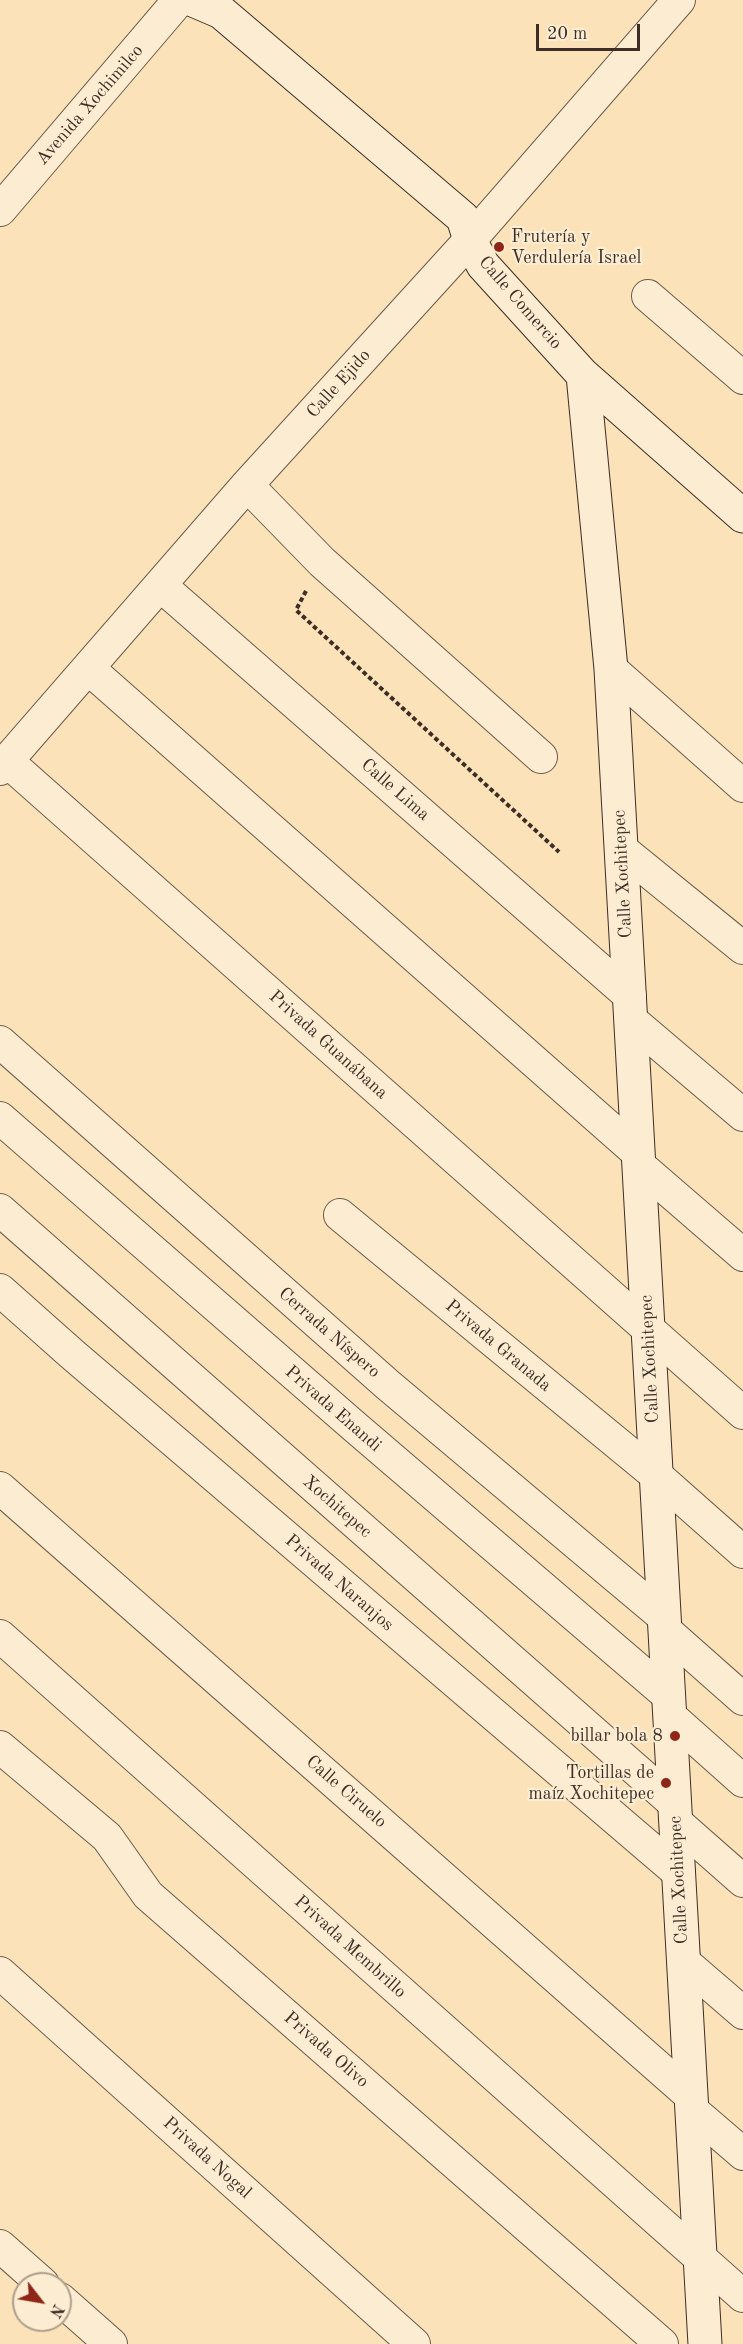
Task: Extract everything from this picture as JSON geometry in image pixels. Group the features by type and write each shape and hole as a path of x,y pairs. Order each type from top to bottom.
{"street":[{"name":"Avenida Xochimilco","path":"0,210 179,0"},
{"name":"Calle Comercio","path":"193,0 221,12 463,218 470,240 483,265 583,375 743,516"},
{"name":"Calle Ejido","path":"3,765 247,485 470,240 679,0"},
{"path":"648,296 743,378"},
{"name":"Calle Xochitepec","path":"583,375 611,669 705,2344"},
{"path":"247,485 322,562 541,757"},
{"name":"Calle Lima","path":"160,585 630,1008 743,1115"},
{"path":"88,668 466,1001 743,1255"},
{"path":"611,669 743,786"},
{"name":"Privada Guanábana","path":"3,765 743,1413"},
{"path":"621,849 743,948"},
{"name":"Cerrada Níspero","path":"0,1042 379,1377 665,1624 743,1699"},
{"name":"Privada Enandi","path":"0,1118 355,1427 669,1706 743,1780"},
{"name":"Xochitepec","path":"0,1210 675,1813 743,1881"},
{"name":"Privada Granada","path":"340,1215 657,1476 743,1552"},
{"name":"Privada Naranjos","path":"0,1290 679,1874"},
{"name":"Calle Ciruelo","path":"0,1488 692,2103 743,2154"},
{"name":"Privada Membrillo","path":"0,1636 743,2296"},
{"name":"Privada Olivo","path":"0,1747 107,1837 148,1895 662,2344"},
{"path":"684,1962 743,2013"},
{"name":"Privada Nogal","path":"0,1973 414,2344"},
{"path":"0,2246 29,2272"},
{"path":"72,2310 111,2344"}],"path":[{"path":"322,562 296,610 560,852"}],"place":[{"name":"Frutería y Verdulería Israel","path":"499,247"},
{"name":"billar bola 8","path":"675,1736"},
{"name":"Tortillas de maíz Xochitepec","path":"666,1783"}]}
